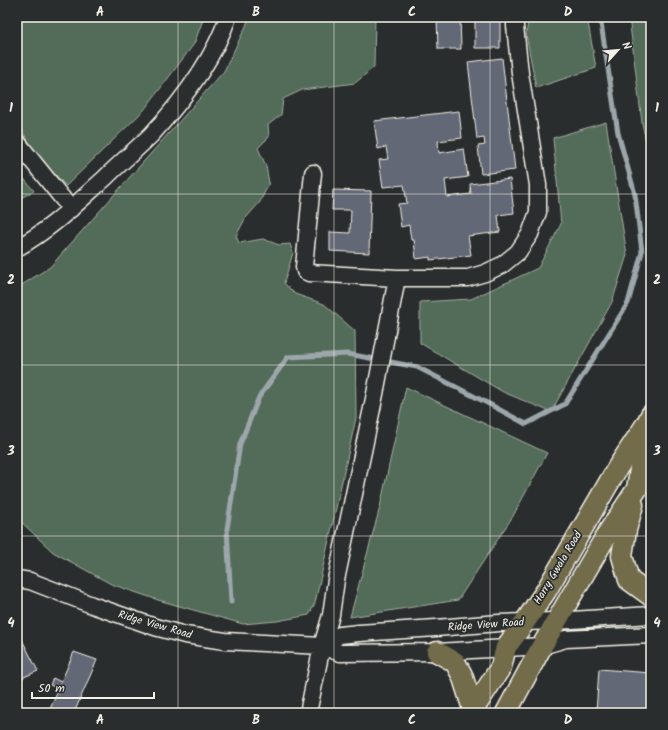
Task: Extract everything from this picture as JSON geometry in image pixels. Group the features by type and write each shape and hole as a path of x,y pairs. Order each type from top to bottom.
{"main road":[{"name":"Harry Gwala Road","path":"506,713 556,621 609,531 637,489 649,419"},
{"name":"Harry Gwala Road","path":"472,711 501,667 506,647 546,591 618,467 649,419"},
{"path":"637,489 626,530 622,556 628,580 651,596"},
{"path":"437,652 455,662 462,674 472,711"}],"street":[{"path":"17,248 37,237 71,209 151,134 186,93 220,37 228,17"},
{"path":"313,173 304,267 305,271 309,273 397,278 468,278 485,273 502,265 518,252 530,234 538,212 538,186 520,73 515,17"},
{"path":"17,142 71,209"},
{"path":"308,713 322,646 331,615 336,580 375,394 397,278"},
{"name":"Ridge View Road","path":"17,579 30,581 155,627 185,635 225,641 322,646 340,653 348,654 437,652 542,646 566,639 648,636"},
{"name":"Ridge View Road","path":"322,646 340,635 499,622 556,621 651,615"}],"green space":[{"path":"17,17 204,17 194,44 144,110 66,186 37,155 17,122"},
{"path":"249,17 375,17 374,67 355,83 302,90 283,99 281,115 268,125 269,137 258,148 266,166 269,183 260,202 245,219 236,236 239,243 263,239 279,245 290,244 293,253 284,283 295,294 324,304 355,331 356,418 315,603 309,615 277,621 243,624 158,600 111,584 53,552 17,518 17,288 50,267 224,71"},
{"path":"529,17 587,17 596,68 536,88 526,34"},
{"path":"629,17 651,17 651,165 642,123"},
{"path":"606,122 627,255 612,302 551,412 503,392 420,343 420,302 471,299 538,268 561,224 553,138"},
{"path":"17,170 34,191 17,200"},
{"path":"406,387 547,453 513,516 458,600 350,617 380,507"}],"building":[{"path":"437,17 460,17 461,49 438,49"},
{"path":"475,17 500,17 500,48 475,48"},
{"path":"502,58 515,170 481,174 478,146 485,145 484,138 477,139 468,62"},
{"path":"459,111 462,138 438,141 439,153 464,149 468,177 445,180 447,197 471,194 470,184 510,179 514,213 498,215 500,232 468,236 471,255 430,260 430,257 416,259 414,240 411,240 409,225 401,227 398,204 407,203 404,185 383,187 379,160 388,159 386,147 378,149 374,121"},
{"path":"333,190 371,191 369,253 330,251 330,232 350,233 351,210 332,210"},
{"path":"17,630 38,671 17,680"},
{"path":"74,652 97,660 74,713 53,713 49,711 59,689 50,685 53,678 61,682"},
{"path":"599,669 651,673 651,713 596,713"}],"waterway":[{"path":"231,602 227,529 240,444 259,397 288,357 348,354 417,367 526,424 565,404 628,303 642,252 635,194 618,133 600,17"}]}
